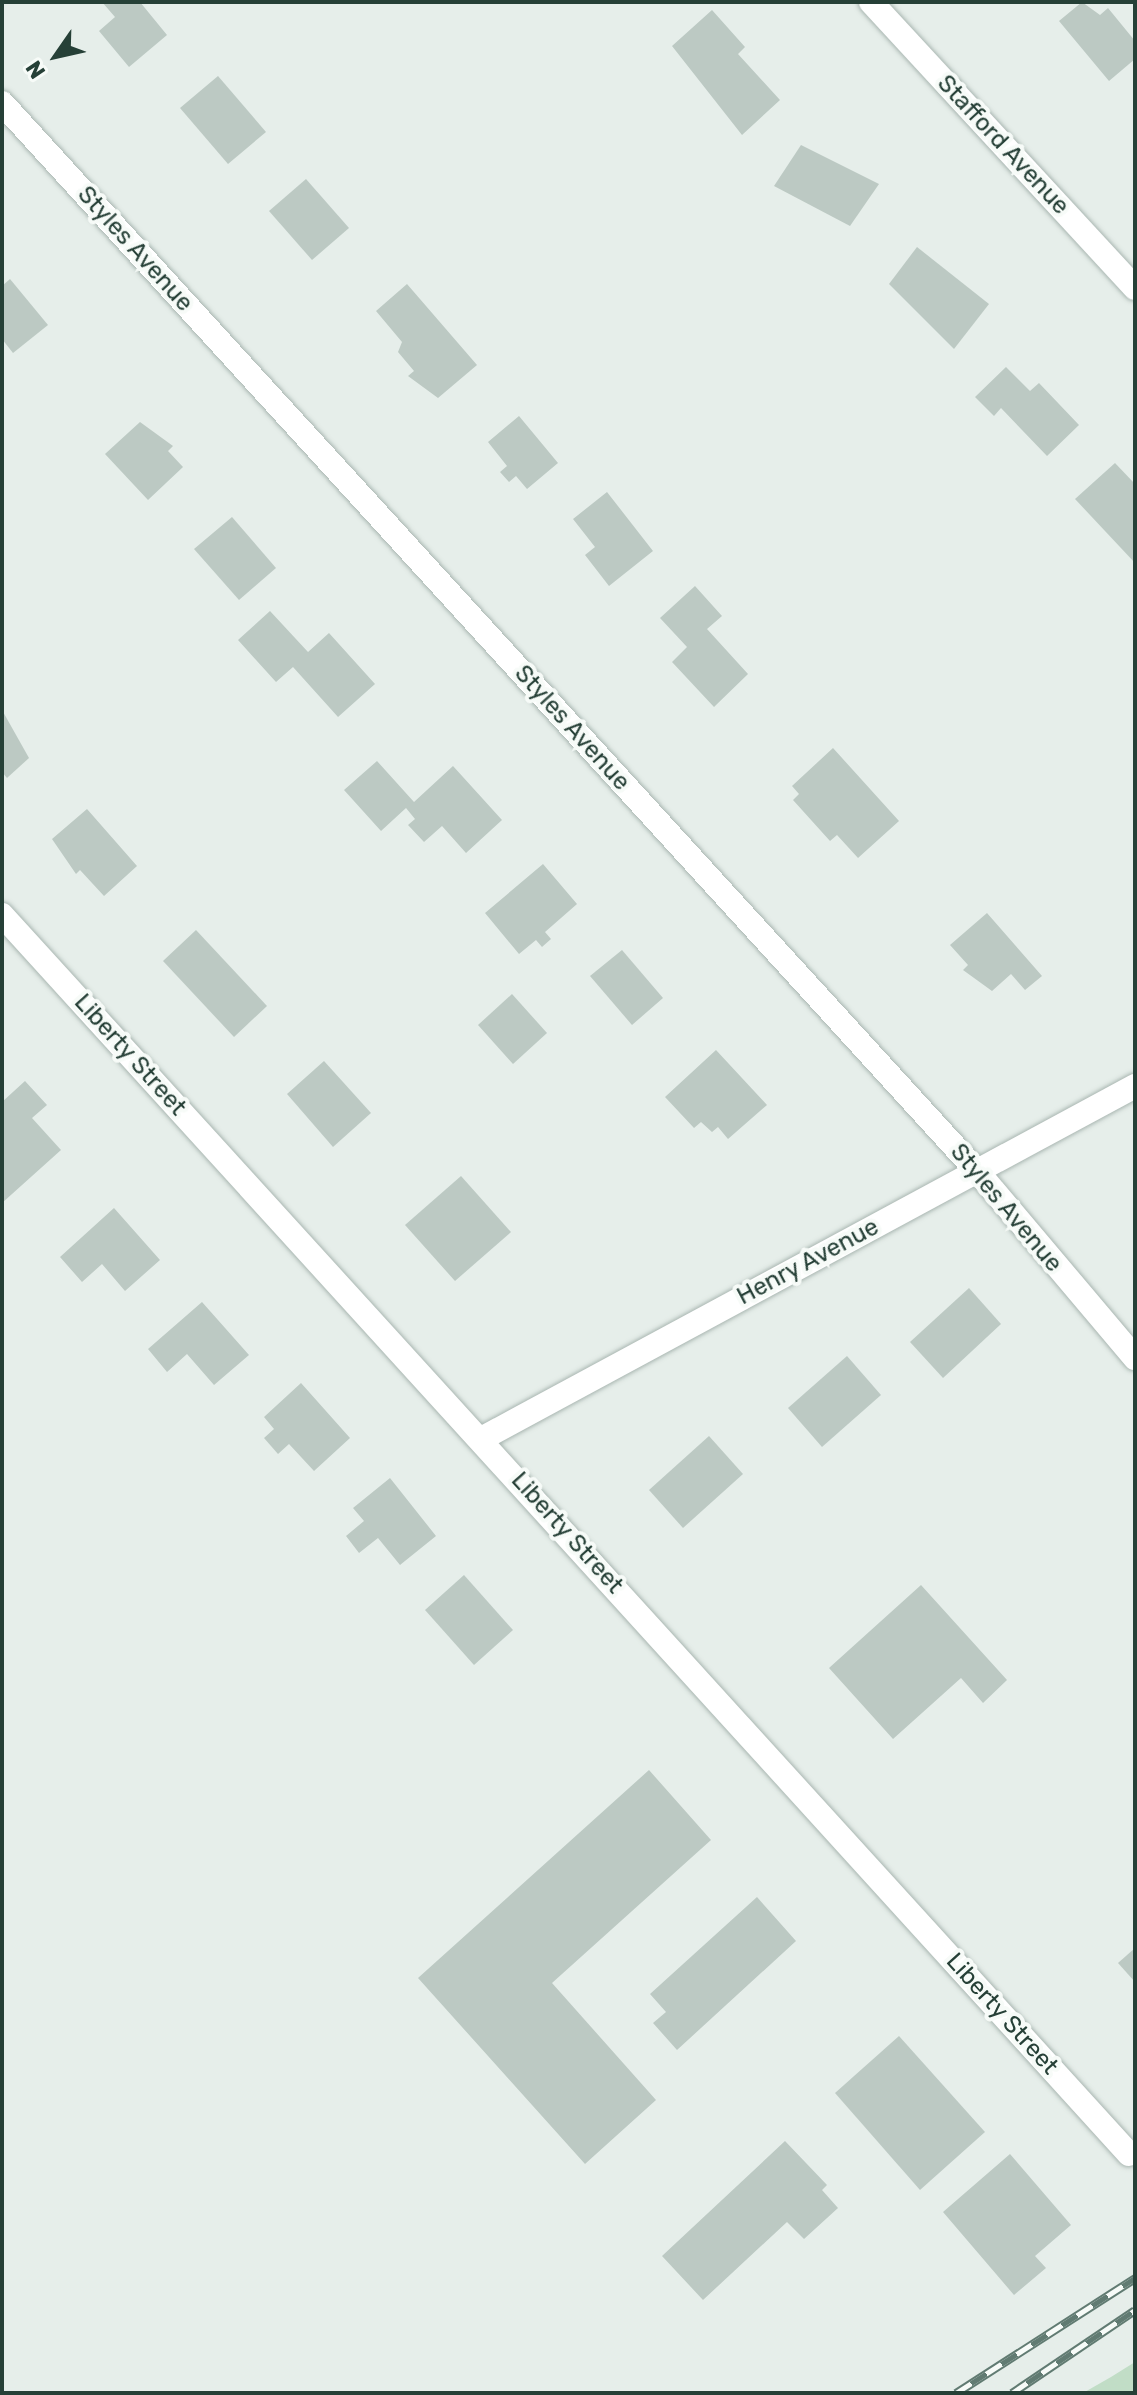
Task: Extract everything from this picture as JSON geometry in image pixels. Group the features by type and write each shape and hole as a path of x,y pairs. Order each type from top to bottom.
{"street":[{"name":"Stafford Avenue","path":"871,2 1135,288"},
{"name":"Styles Avenue","path":"2,103 977,1171 1135,1358"},
{"name":"Liberty Street","path":"2,915 1129,2154"},
{"name":"Henry Avenue","path":"481,1439 1135,1086"}],"green space":[{"path":"1135,2362 1135,2393 1083,2393 1111,2377"}],"building":[{"path":"102,2 140,2 167,35 129,67 99,31 115,17"},
{"path":"1082,2 1100,15 1108,8 1135,41 1135,59 1109,81 1059,21"},
{"path":"712,10 745,47 738,54 780,100 742,135 672,46"},
{"path":"218,76 266,132 228,164 180,108"},
{"path":"801,145 879,184 850,226 774,186"},
{"path":"306,179 349,228 312,260 269,211"},
{"path":"917,247 989,304 954,349 889,284"},
{"path":"10,279 48,325 13,353 2,339 2,286"},
{"path":"407,284 477,365 438,398 408,376 414,371 398,352 402,342 376,311"},
{"path":"1006,367 1030,391 1039,383 1079,425 1047,456 1001,408 994,416 975,397"},
{"path":"519,416 558,463 527,489 516,476 509,482 500,472 507,466 488,442"},
{"path":"140,422 173,446 168,451 183,467 148,500 105,454"},
{"path":"1115,463 1135,484 1135,563 1075,499"},
{"path":"607,492 653,551 609,586 585,555 595,547 573,519"},
{"path":"232,517 276,568 239,600 194,549"},
{"path":"695,586 722,616 707,629 748,674 714,707 672,662 687,647 660,618"},
{"path":"270,611 308,652 329,633 375,684 338,717 293,667 276,682 238,640"},
{"path":"2,710 29,758 7,778 2,772"},
{"path":"833,748 899,821 858,858 837,835 830,841 793,800 799,794 792,786"},
{"path":"377,761 414,802 453,766 502,820 466,853 442,826 424,842 408,825 415,819 406,808 381,831 344,790"},
{"path":"87,809 137,866 104,896 80,870 76,874 52,839"},
{"path":"543,864 577,904 545,932 551,939 542,947 536,940 519,954 485,913"},
{"path":"987,913 1042,976 1025,990 1011,974 992,991 963,970 968,965 950,945"},
{"path":"196,930 267,1006 234,1037 163,961"},
{"path":"622,950 663,998 632,1025 590,976"},
{"path":"512,994 547,1033 513,1064 478,1025"},
{"path":"716,1050 767,1105 728,1139 718,1127 712,1132 701,1122 694,1128 665,1097"},
{"path":"324,1061 371,1113 333,1147 287,1094"},
{"path":"25,1081 47,1105 32,1118 61,1150 2,1203 2,1102"},
{"path":"461,1176 511,1232 455,1281 405,1225"},
{"path":"114,1208 160,1260 125,1291 102,1264 82,1282 60,1257"},
{"path":"969,1288 1001,1324 943,1378 910,1342"},
{"path":"202,1302 249,1355 214,1385 187,1354 167,1372 148,1349"},
{"path":"847,1356 881,1395 822,1447 788,1408"},
{"path":"301,1383 350,1438 314,1471 289,1444 278,1454 264,1438 274,1429 264,1417"},
{"path":"709,1436 743,1474 683,1528 649,1490"},
{"path":"390,1478 436,1536 400,1565 378,1538 359,1553 346,1536 364,1521 353,1508"},
{"path":"464,1575 513,1630 474,1665 425,1610"},
{"path":"921,1585 1007,1680 983,1703 961,1678 893,1739 829,1668"},
{"path":"649,1770 711,1840 552,1983 656,2100 585,2164 418,1978"},
{"path":"757,1897 796,1941 677,2050 653,2023 666,2012 650,1994"},
{"path":"1135,1948 1135,1982 1118,1963"},
{"path":"899,2036 985,2132 920,2190 835,2093"},
{"path":"785,2141 827,2185 822,2190 838,2208 804,2239 787,2222 703,2300 662,2256"},
{"path":"1010,2154 1071,2225 1035,2256 1046,2268 1014,2295 943,2212"}],"railway":[{"path":"956,2393 1135,2278"},
{"path":"1012,2393 1135,2310"}]}
